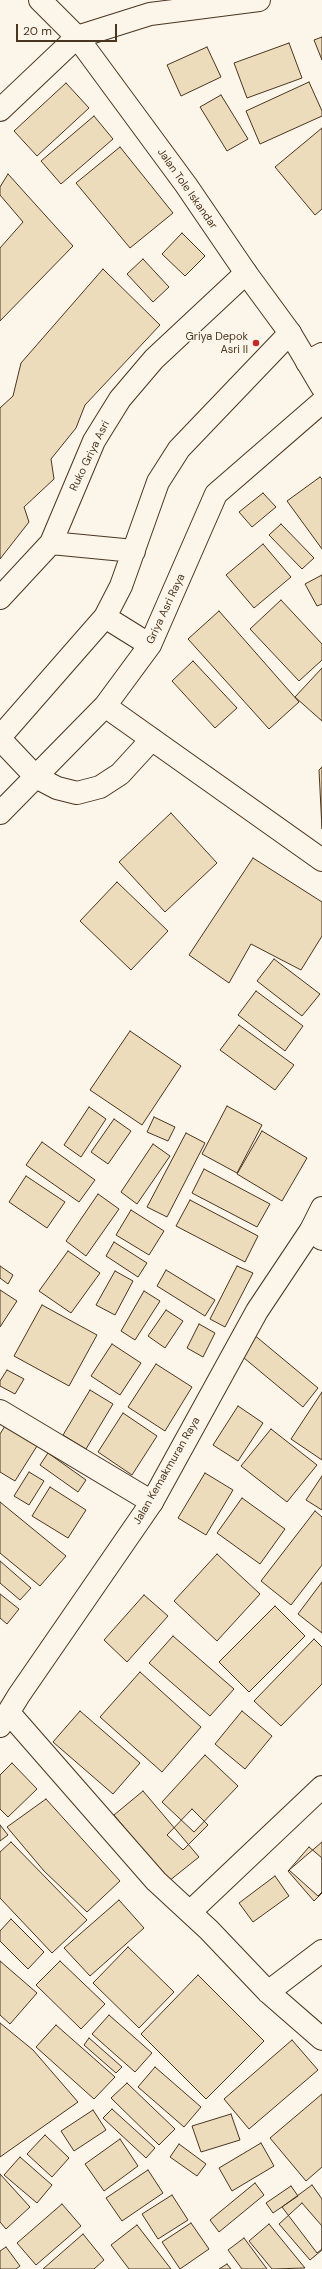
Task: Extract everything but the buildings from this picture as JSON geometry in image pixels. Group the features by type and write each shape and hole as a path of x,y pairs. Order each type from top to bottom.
{"street":[{"name":"Jalan Tole Iskandar","path":"40,0 77,38 186,185 246,274 290,332 315,358 322,387"},
{"path":"3,101 77,38 150,14 258,0"},
{"name":"Ruko Griya Asri","path":"0,598 51,543 94,441 120,399 154,359 246,274"},
{"path":"152,739 120,774 100,787 77,793 57,788 36,777 0,738 105,617 121,586 158,482 179,449 290,332"},
{"name":"Griya Asri Raya","path":"0,813 105,706 150,645 216,494 322,402"},
{"path":"51,543 134,551"},
{"path":"105,617 150,645"},
{"path":"105,706 322,860"},
{"name":"Jalan Kemakmuran Raya","path":"5,1719 19,1694 152,1502 257,1311 316,1235 322,1208"},
{"path":"0,1411 152,1502"},
{"path":"5,1719 156,1881 190,1912 268,1992 322,2039"},
{"path":"190,1912 322,1787"},
{"path":"268,1992 322,1951"}],"place":[{"name":"Griya Depok Asri II","path":"256,343"}]}
